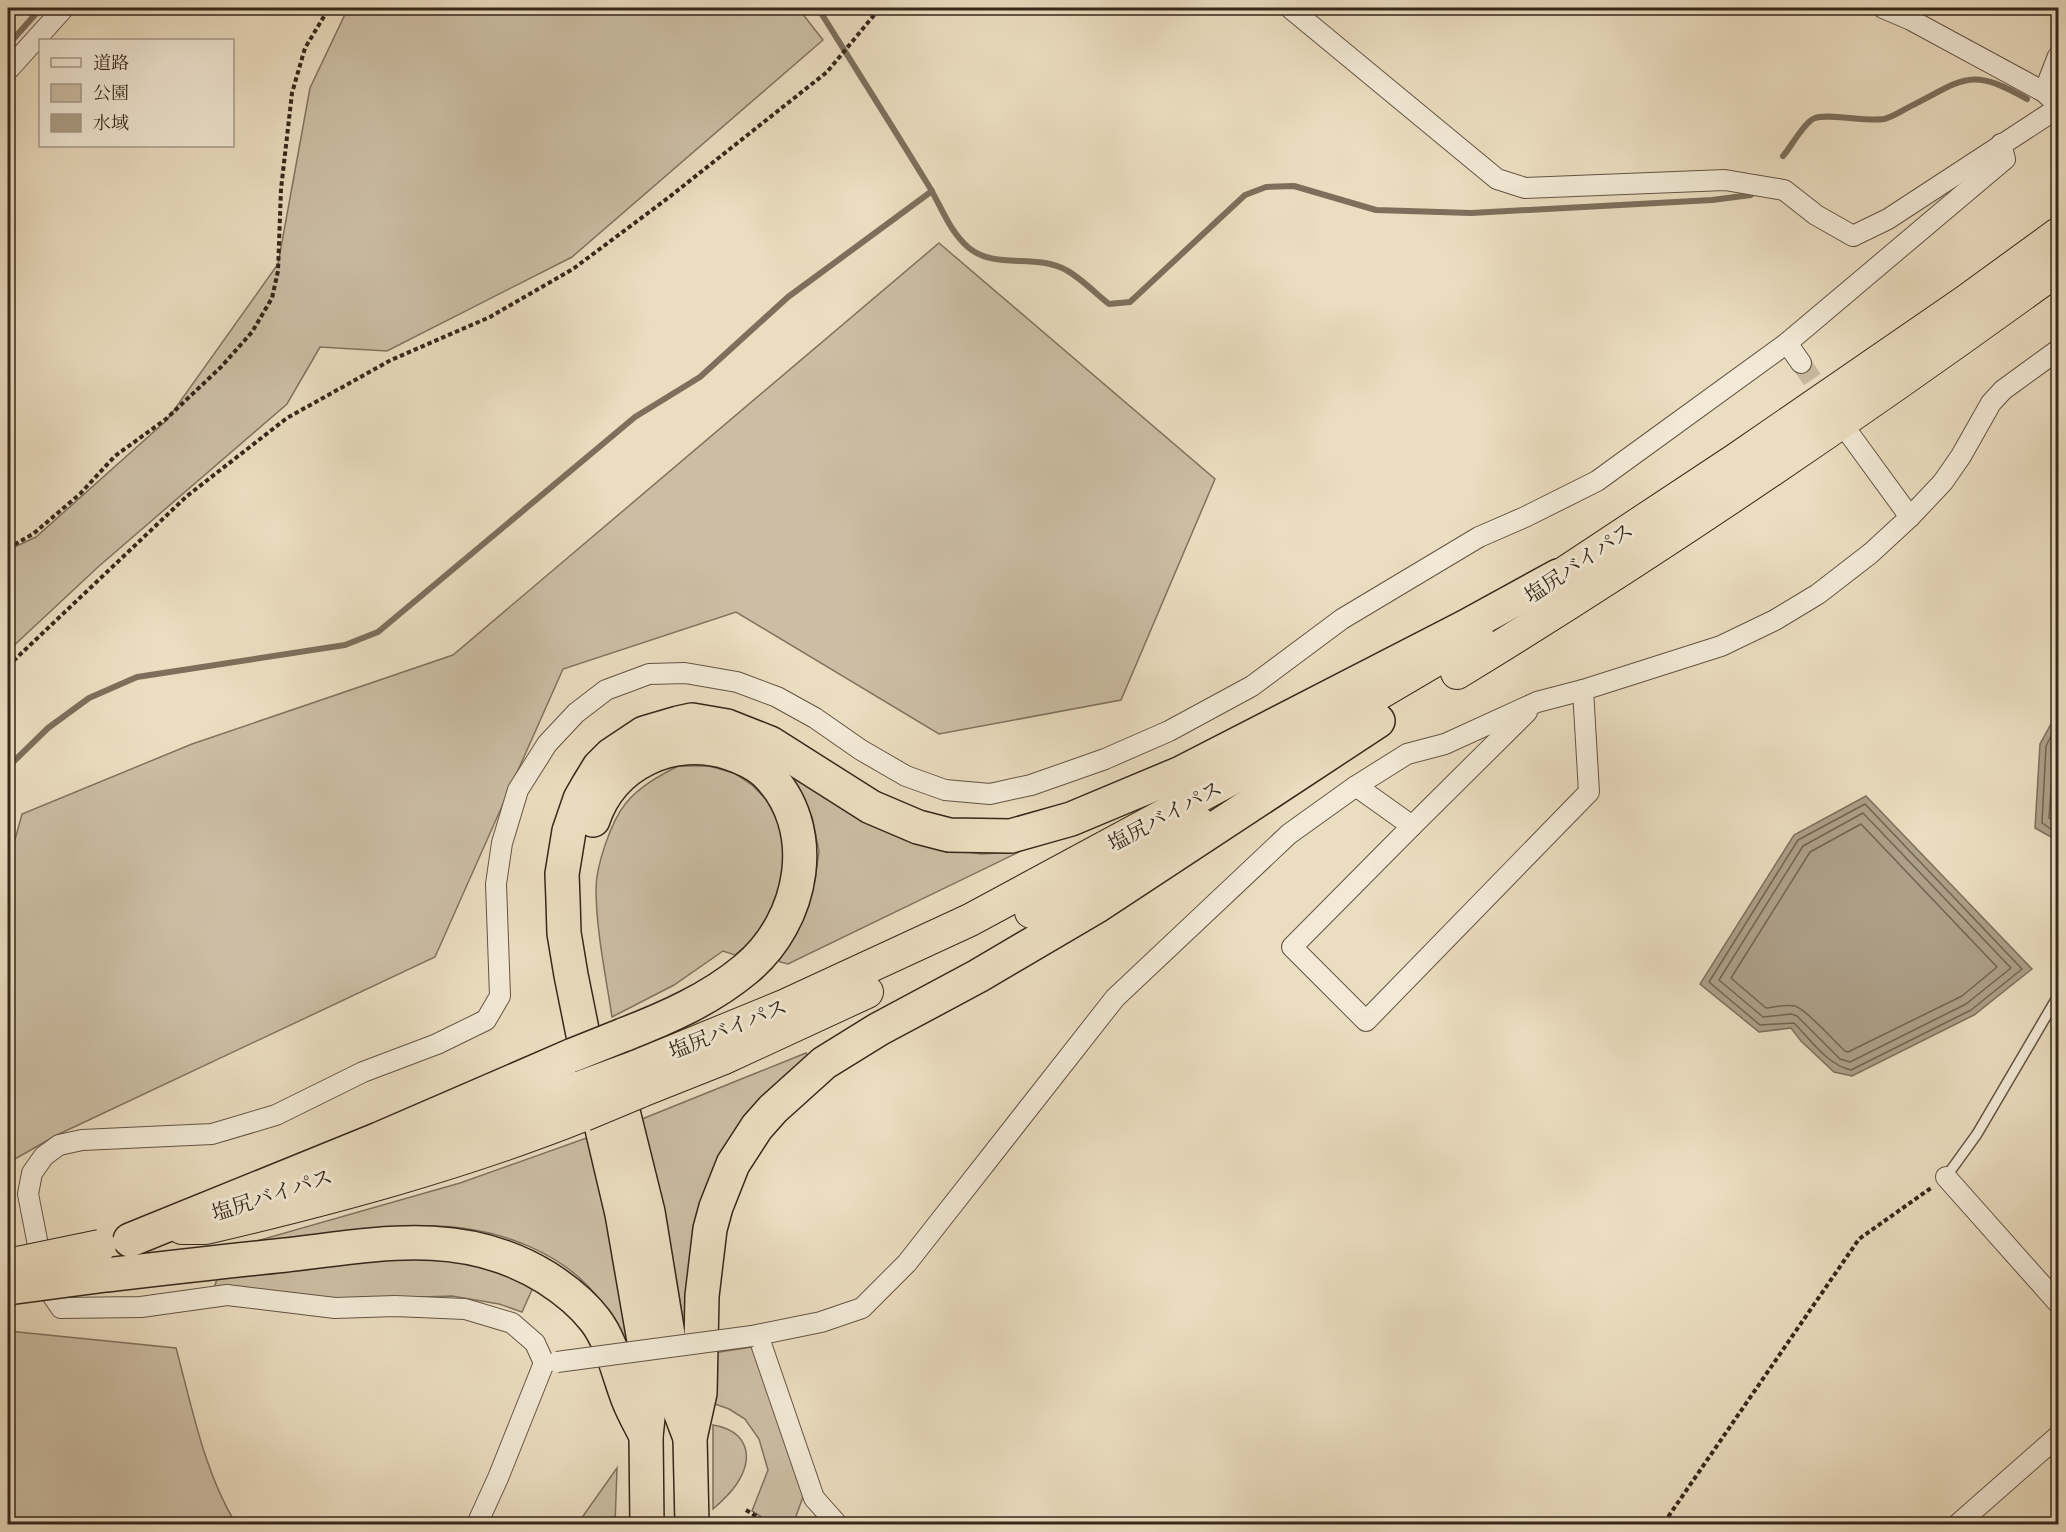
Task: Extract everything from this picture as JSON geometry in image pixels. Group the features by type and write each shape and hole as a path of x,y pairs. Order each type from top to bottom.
{"highway":[{"name":"塩尻バイパス","path":"8,1265 112,1254 182,1228 204,1217 331,1176 583,1101 637,1080 786,1005 970,920 1271,758 1463,645 1558,576 1735,460 1966,301 2058,234"},
{"name":"塩尻バイパス","path":"637,1080 722,1059 984,937 1177,836 1378,721 1676,533 1900,381 2058,268"},
{"path":"647,1523 646,1436 651,1391 647,1358 622,1214 602,1129 564,933 562,874 569,831 580,799 599,767 610,755 644,733 678,723 692,720 727,726 770,743 871,807 918,827 949,835 1011,836 1071,819 1181,773 1465,627 1558,576"},
{"path":"690,1523 690,1438 700,1393 702,1296 710,1229 733,1164 773,1109 833,1058 879,1029 978,976 1097,906 1378,721"},
{"path":"8,1288 112,1254 573,1055 623,1035 673,1015 731,981 749,967 765,949 786,916 801,870 800,847 792,810 764,771 736,756 708,748 678,748 650,756 636,765 612,787 596,813 584,853 580,879 580,907 588,968 648,1212 671,1353 673,1393 690,1438"},
{"path":"112,1254 396,1243 456,1244 492,1252 514,1260 551,1281 571,1295 596,1320 619,1371 628,1400 646,1436"}],"street":[{"path":"8,70 63,8"},
{"path":"1290,8 1497,179 1525,188 1725,180 1784,190 1816,215 1853,236 1888,219 2001,144 2054,102 2058,56"},
{"path":"1883,8 1911,20 2054,102"},
{"path":"550,1362 535,1344 512,1323 465,1309 395,1306 335,1308 227,1294 141,1307 61,1308 46,1286 28,1194 32,1173 44,1156 59,1145 92,1139 212,1134 276,1114 363,1072 437,1044 486,1020 500,996 496,884 502,843 518,790 547,744 576,712 606,690 648,674 685,674 738,682 777,697 815,718 861,750 906,776 945,790 990,794 1031,785 1105,759 1169,731 1252,686 1342,619 1479,537 1597,481 1787,343 2005,159 2001,144"},
{"path":"1966,301 2058,222"},
{"path":"1787,343 1801,363"},
{"path":"550,1362 755,1335 820,1322 862,1308 907,1263 1115,998 1289,834 1356,786 1407,754 1444,744 1537,702 1583,690 1721,646 1775,620 1826,587 1871,553 1910,517 1943,482 1961,456 1991,403 2003,390 2058,350"},
{"path":"1848,432 1910,517"},
{"path":"1537,702 1292,946 1366,1021 1589,792 1583,690"},
{"path":"1356,786 1412,826"},
{"path":"1946,1177 2058,1303"},
{"path":"755,1335 814,1498 837,1524"},
{"path":"477,1524 550,1362"},
{"path":"1958,1524 2058,1436"}],"lane":[{"path":"1946,1177 1977,1134 2058,996"}],"path":[{"path":"8,548 33,534 80,494 115,456 165,419 221,367 252,332 273,298 278,271 281,189 292,93 305,48 329,8"},
{"path":"8,666 187,496 287,418 391,360 490,317 573,269 668,198 827,72 880,8"},
{"path":"1668,1524 1668,1517 1859,1239 1946,1177"},
{"path":"746,1510 769,1524"}],"green space":[{"path":"348,8 798,8 823,40 572,257 387,351 320,347 287,404 98,567 8,651 8,550 36,537 167,420 278,264 310,88"},
{"path":"939,243 1215,479 1121,700 939,734 736,612 563,669 435,957 57,1135 8,1163 8,865 22,814 192,744 453,655"},
{"path":"770,764 932,846 981,854 1019,852 788,964 780,962 778,955 803,920 815,881 819,851 812,817 795,786"},
{"path":"678,766 709,766 734,773 752,785 771,804 785,838 782,895 757,936 735,955 723,951 674,985 612,1017 596,905 597,879 602,856 615,821 631,797 644,786"},
{"path":"806,1053 809,1057 765,1101 691,1329 685,1331 663,1203 642,1119"},
{"path":"595,1135 632,1338 621,1340 608,1311 575,1274 530,1247 497,1235 462,1228 425,1226 253,1242 460,1183"},
{"path":"447,1257 535,1283 522,1312 499,1304 452,1296 335,1300 213,1291 217,1279 348,1261"},
{"path":"8,1331 176,1348 207,1461 215,1483 236,1524 8,1524"},
{"path":"752,1347 804,1494 794,1522 770,1522 752,1511 768,1470 759,1439 745,1419 729,1409 712,1403 713,1353"},
{"path":"713,1425 725,1428 741,1439 746,1455 742,1475 736,1485 713,1509"},
{"path":"617,1468 615,1524 582,1524 583,1516"}],"water":[{"path":"2058,711 2058,841 2035,828 2040,744"},
{"path":"1866,796 2032,969 1974,1015 1852,1076 1834,1072 1801,1041 1791,1028 1759,1032 1700,984 1794,835"}],"waterway":[{"path":"8,45 41,8"},
{"path":"818,8 962,241 980,255 1004,260 1042,262 1066,270 1083,281 1109,304 1130,302 1245,195 1266,187 1294,186 1376,210 1471,213 1712,200 1751,195"},
{"path":"1783,156 1803,129 1815,118 1828,116 1884,119 1945,88 1969,80 1993,83 2027,99"},
{"path":"8,767 48,728 89,698 137,677 345,645 378,632 635,417 700,377 788,297 932,191"}],"tunnel":[{"path":"1801,363 1831,407"}]}
